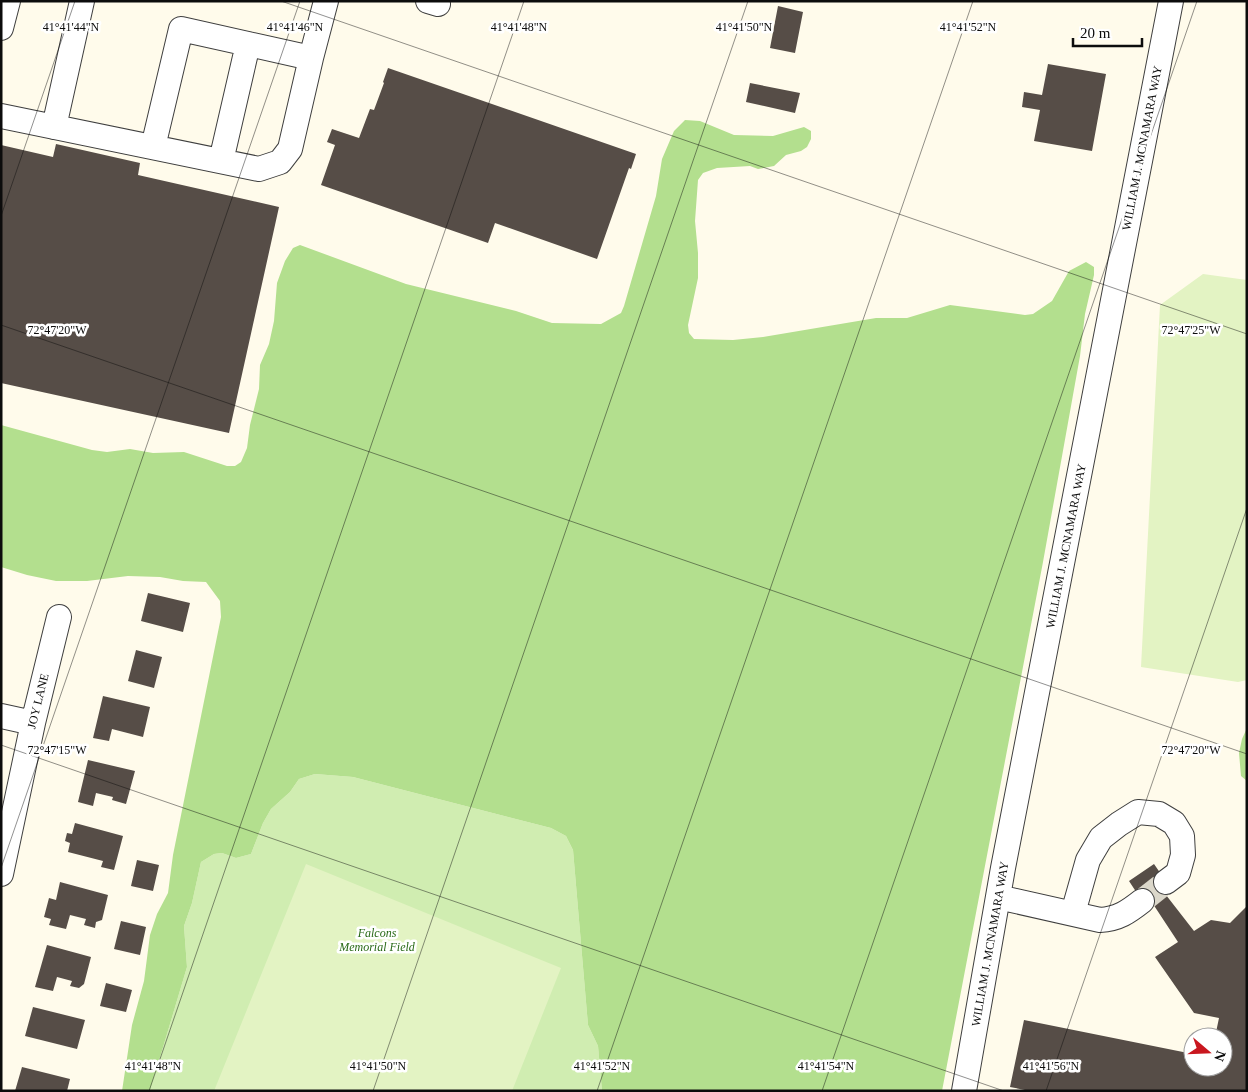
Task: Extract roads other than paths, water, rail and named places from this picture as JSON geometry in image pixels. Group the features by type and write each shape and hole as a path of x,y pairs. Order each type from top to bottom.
{"street":[{"path":"1,28 8,1"},
{"path":"54,127 82,1"},
{"path":"1,116 259,169 280,162 290,149 326,1"},
{"name":"WILLIAM J. MCNAMARA WAY","path":"964,1091 998,897 1171,1"},
{"path":"153,147 181,29 311,58"},
{"path":"221,161 248,44"},
{"name":"JOY LANE","path":"1,874 32,723 59,617"},
{"path":"1,716 32,723"},
{"path":"1072,913 1088,860 1101,838 1138,812 1159,814 1174,823 1182,836 1184,855 1178,873 1166,882"},
{"path":"998,897 1100,920 1112,919 1131,910 1142,900"}],"tunnel":[{"path":"1142,901 1166,882"}],"park label":[{"name":"Falcons Memorial Field","path":"377,940"}]}
